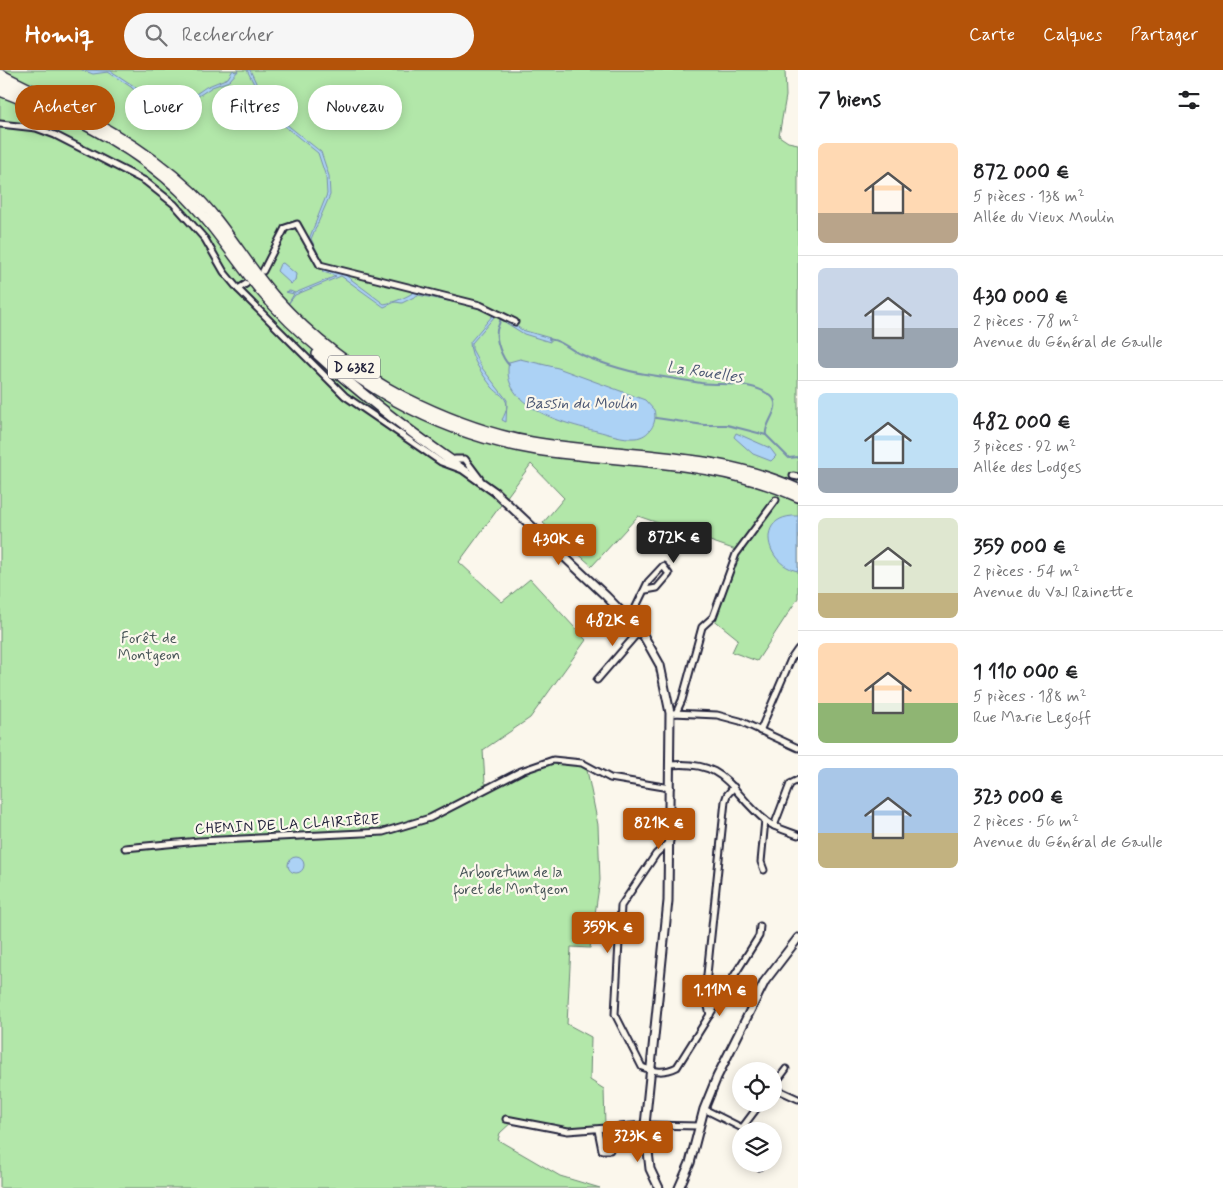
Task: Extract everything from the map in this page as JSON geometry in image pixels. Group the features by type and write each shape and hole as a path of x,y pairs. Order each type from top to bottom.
{"highway":[{"path":"2,70 27,85"},
{"name":"D 6382","path":"0,74 22,85"},
{"name":"D 6382","path":"0,82 15,90"},
{"path":"0,91 15,97"},
{"name":"D 6382","path":"92,130 130,151 180,191 201,213 260,290 294,327 340,366 396,401 440,423 472,435 535,450 702,468 772,486 798,496"},
{"name":"D 6382","path":"109,130 165,168 199,199 275,297 300,321 349,363 403,396 436,412 495,433 570,447 710,462 756,472 798,489"},
{"path":"260,290 295,334 351,386 451,464"}],"street":[{"path":"0,124 36,128 145,181 174,204 205,239 224,272 238,289 345,396 451,464 466,470 480,480 535,528 630,619 642,633 660,666 673,713 670,765 668,901 645,1125 650,1170 659,1188"},
{"path":"263,271 285,228 297,224 302,229 323,266 480,305 515,322"},
{"path":"238,289 246,284"},
{"path":"451,464 460,458 468,461 480,480"},
{"path":"673,713 685,692 702,627 713,617 736,554 776,500"},
{"path":"630,619 646,590 648,582 663,566 669,574 657,588 646,590"},
{"path":"598,680 635,636 642,633"},
{"path":"760,731 791,659 798,649"},
{"path":"791,659 798,662"},
{"path":"673,713 717,715 740,721 798,748"},
{"name":"CHEMIN DE LA CLAIRIÈRE","path":"125,848 204,840 383,832 430,818 521,771 552,760 582,764 610,778 670,788"},
{"path":"670,765 688,764 707,768 722,775 765,820 774,826 798,835"},
{"path":"774,826 790,784 798,780"},
{"path":"710,1015 705,994 725,801 727,795 734,787"},
{"path":"764,870 761,862 765,820"},
{"path":"670,840 656,854 621,906 615,1014 642,1067 667,1072 677,1067 759,936 760,926"},
{"path":"679,1188 690,1163 704,1109 717,1077 764,981 798,938"},
{"path":"782,1075 786,1069"},
{"path":"782,1091 798,1099"},
{"path":"704,1109 732,1123"},
{"path":"506,1119 568,1131 645,1125 700,1126"},
{"path":"598,1130 600,1148 602,1150 610,1150"}],"green space":[{"path":"0,70 785,70 786,96 779,136 788,142 798,144 798,598 757,661 732,652 738,639 712,618 736,550 638,516 592,566 543,523 564,498 531,464 459,562 502,602 530,579 586,640 530,718 483,750 485,783 490,785 524,767 545,760 568,759 583,761 587,770 598,825 600,880 590,948 571,947 567,1024 591,1037 590,1080 604,1089 605,1126 557,1129 514,1120 500,1133 498,1140 560,1176 600,1188 0,1188"}],"water":[{"path":"82,70 111,71 132,85 128,85 108,72 93,74"},
{"path":"233,70 235,72 239,70 229,81 212,85 212,87 202,94 202,90 206,87 228,78"},
{"path":"247,70 250,70 257,85 254,85"},
{"path":"289,130 294,130 321,152 329,176 330,195 311,239 324,265 320,263 309,239 327,194 326,177 318,153"},
{"path":"283,263 296,274 295,281 291,284 277,271 280,264"},
{"path":"321,266 327,270 344,274 384,304 408,296 416,291 477,305 508,320 522,330 550,338 550,342 524,334 495,316 472,343 472,349 482,368 507,400 507,404 505,399 492,387 481,372 472,354 470,342 493,315 473,306 418,295 402,303 395,302 384,307 341,276 295,295 288,304 294,294 285,292 295,293 336,276 323,272"},
{"name":"Bassin du Moulin","path":"520,359 558,368 645,400 654,410 655,420 651,428 644,435 626,438 552,418 524,401 514,390 509,377 509,362"},
{"path":"507,408 506,422 502,420"},
{"path":"736,433 770,448 776,456 771,461 753,454 734,437"},
{"path":"798,516 798,571 787,567 778,560 769,540 770,531 775,523 784,518"},
{"path":"293,857 299,857 304,862 302,871 293,873 288,868 288,862"}],"waterway":[{"path":"501,318 497,330 497,339 509,365"},
{"name":"La Rouelles","path":"549,339 560,342 592,359 628,371 701,383 746,386 763,391 771,396 775,405 767,426 766,435 789,458 798,457"},
{"path":"656,418 704,425 727,425 766,435"}],"park label":[{"name":"Forêt de Montgeon","path":"149,646"},
{"name":"Arboretum de la foret de Montgeon","path":"511,880"}]}
